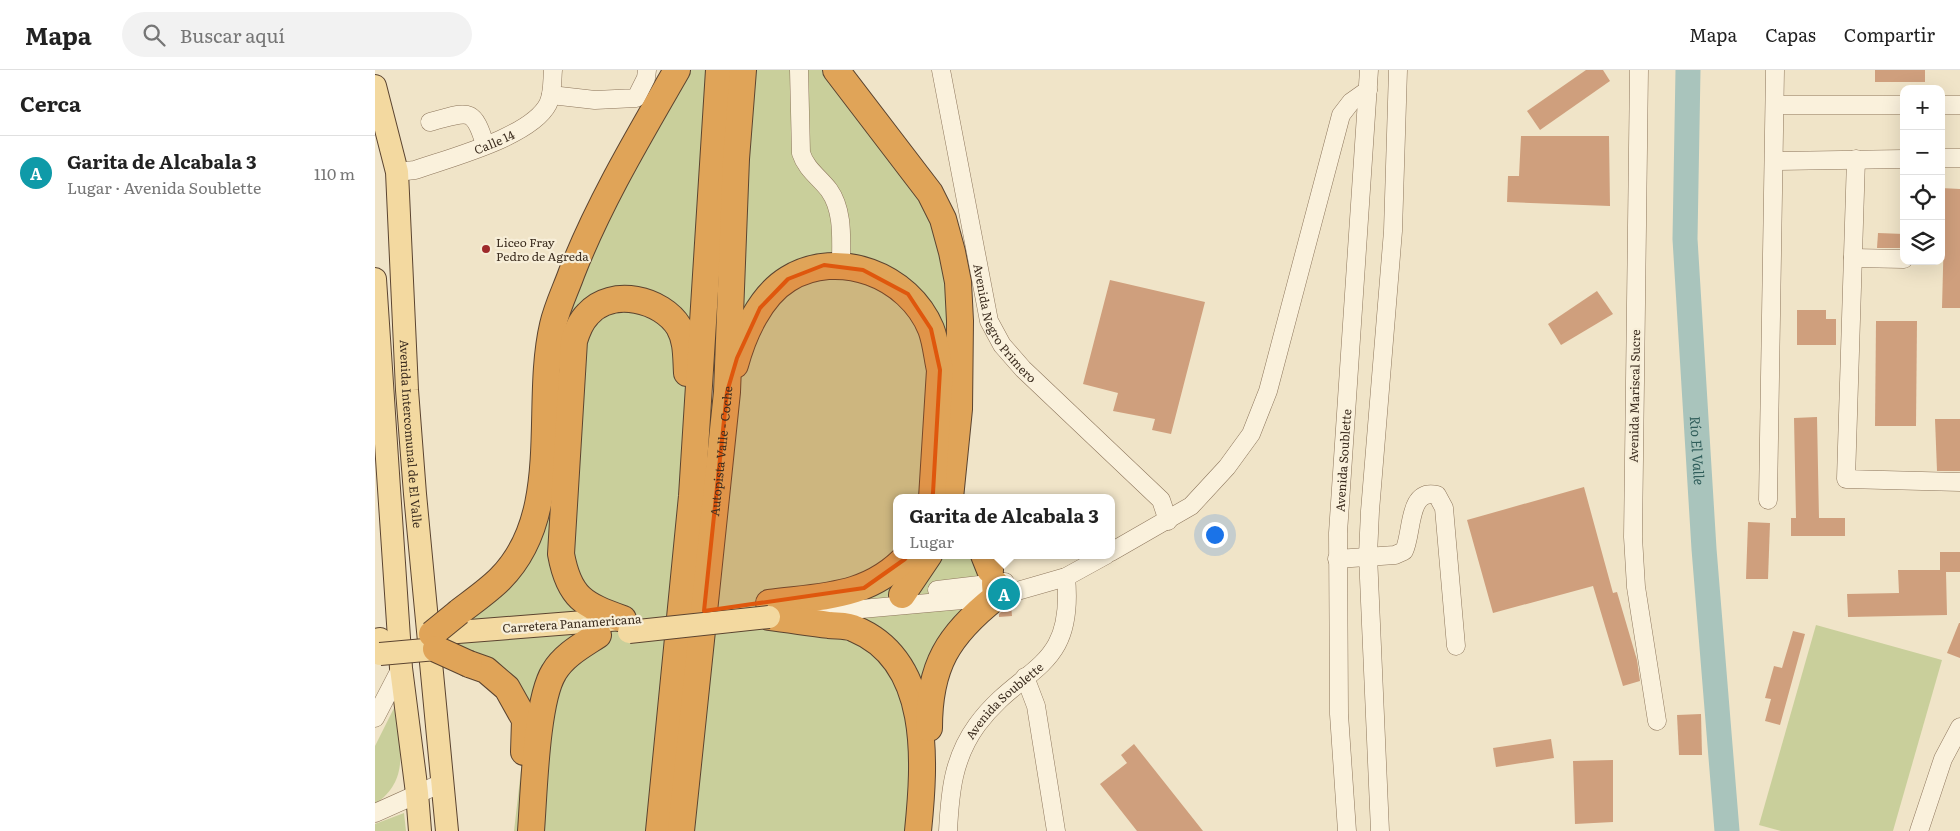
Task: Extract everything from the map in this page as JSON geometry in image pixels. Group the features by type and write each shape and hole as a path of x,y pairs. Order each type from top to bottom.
{"highway":[{"path":"514,831 521,788 525,720 507,688 486,670 469,664 434,641 459,612 501,579 519,553 532,527 543,478 546,379 553,324 590,227 677,70"},
{"name":"Autopista Valle - Coche","path":"654,831 660,818 692,496 719,70"},
{"name":"Autopista Valle - Coche","path":"681,831 727,392 736,159 743,70"},
{"path":"835,70 930,192 943,219 952,252 958,282 960,321 959,409 947,494"},
{"path":"727,392 737,358 750,326 773,292 788,279 824,265 841,265 875,273 907,294 931,329 939,370 947,494"},
{"path":"628,623 588,606 570,583 564,571 561,554 574,341 578,326 588,312 599,305 611,300 643,301 671,316 685,340 692,496"},
{"path":"769,610 864,588 903,559"},
{"path":"902,594 926,559"},
{"path":"923,831 932,681 945,650 991,576"},
{"path":"769,610 854,628 877,641 895,657 907,680 918,713 923,776 917,831"},
{"path":"531,831 539,733 547,688 559,666 576,649 599,635"}],"main road":[{"name":"Avenida Intercomunal de El Valle","path":"375,86 397,172 407,390 418,531 447,831"},
{"name":"Avenida Intercomunal de El Valle","path":"375,279 381,451 392,534 401,668 420,831"},
{"path":"392,534 418,531"},
{"name":"Carretera Panamericana","path":"377,647 769,610"},
{"name":"Carretera Panamericana","path":"434,641 599,635 628,623"}],"street":[{"name":"Calle 14","path":"397,172 415,170 485,145 533,123 542,113 551,95 553,70"},
{"path":"551,95 595,100 636,98 646,78 647,70"},
{"path":"799,70 801,153 804,161 829,190 837,204 840,219 841,265"},
{"name":"Avenida Negro Primero","path":"941,70 989,321 1002,345 1023,369 1161,500 1168,521"},
{"name":"Avenida Soublette","path":"1347,831 1339,714 1337,559 1341,461 1369,70"},
{"path":"1380,831 1368,555 1393,231 1398,70"},
{"name":"Avenida Mariscal Sucre","path":"1639,70 1633,537 1636,587 1657,721"},
{"path":"1768,500 1775,70"},
{"path":"1115,550 1168,521 1191,506 1227,467 1251,434 1268,391 1341,115 1351,102 1368,90"},
{"path":"1775,105 1900,105"},
{"path":"1945,105 1960,105"},
{"path":"430,122 464,114 472,116 477,120 485,145"},
{"path":"1945,158 1960,158"},
{"path":"1856,159 1846,479 1960,482"},
{"path":"1774,161 1900,159"},
{"path":"1853,258 1900,259"},
{"path":"1337,559 1368,555 1395,555 1404,551 1409,542 1414,506 1420,498 1430,494 1437,495 1444,508 1457,646"},
{"path":"769,610 991,576 1046,582 1066,577 1099,559"},
{"path":"769,610 902,594 991,576"},
{"name":"Avenida Soublette","path":"948,831 950,790 959,756 976,726 988,712 1049,657 1063,633 1068,601 1066,577"},
{"path":"375,718 401,668"},
{"path":"1025,678 1036,706 1056,831"},
{"path":"1919,831 1943,758 1960,727"},
{"path":"375,813 443,783"}],"highlighted area":[{"path":"824,265 863,270 908,294 931,329 940,370 933,493 925,526 917,546 905,559 864,588 704,611 727,392 737,358 760,308 788,279"}],"green space":[{"path":"677,70 719,70 659,831 514,831 524,744 507,688 436,649 520,553 553,324"},
{"path":"743,70 836,70 943,219 955,494 893,494 893,559 986,559 990,570 945,650 923,831 681,831"},
{"path":"1816,625 1942,660 1893,831 1781,831 1759,825"},
{"path":"394,708 400,748 398,773 394,784 386,795 375,804 375,746"},
{"path":"404,813 406,831 375,831 375,824"}],"building":[{"path":"1586,70 1603,70 1610,81 1540,130 1527,111"},
{"path":"1875,70 1925,70 1925,82 1875,82"},
{"path":"1521,136 1609,136 1610,206 1507,202 1508,176 1519,176"},
{"path":"1945,188 1960,189 1960,308 1942,308 1943,265 1945,265"},
{"path":"1878,233 1900,234 1900,248 1877,248"},
{"path":"1110,280 1205,302 1171,434 1152,430 1155,419 1113,411 1118,393 1083,384"},
{"path":"1597,291 1613,314 1561,345 1548,324"},
{"path":"1797,310 1826,310 1826,319 1836,319 1836,345 1797,345"},
{"path":"1876,321 1917,321 1916,426 1875,426"},
{"path":"1817,417 1819,518 1845,518 1845,536 1791,536 1791,518 1796,518 1794,418"},
{"path":"1935,419 1960,419 1960,471 1937,471"},
{"path":"1584,487 1613,593 1617,592 1637,660 1640,681 1623,686 1593,586 1493,613 1467,520"},
{"path":"1748,522 1770,523 1768,579 1746,579"},
{"path":"1940,552 1960,552 1960,572 1946,572 1947,615 1848,617 1847,594 1899,593 1898,570 1940,570"},
{"path":"1011,604 1012,616 999,617 999,614"},
{"path":"1960,623 1960,658 1947,653"},
{"path":"1793,631 1805,634 1780,725 1765,721 1771,699 1765,698 1774,666 1782,668"},
{"path":"1701,714 1702,755 1679,755 1677,715"},
{"path":"1551,739 1554,758 1496,767 1493,748"},
{"path":"1134,744 1203,831 1137,831 1100,784 1127,763 1121,755"},
{"path":"1613,760 1613,822 1575,824 1573,761"}],"waterway":[{"name":"Río El Valle","path":"1688,70 1685,239 1704,549 1727,831"}],"place":[{"name":"Liceo Fray Pedro de Agreda","path":"486,249"},
{"name":"Garita de Alcabala 3","path":"1004,594"}]}
